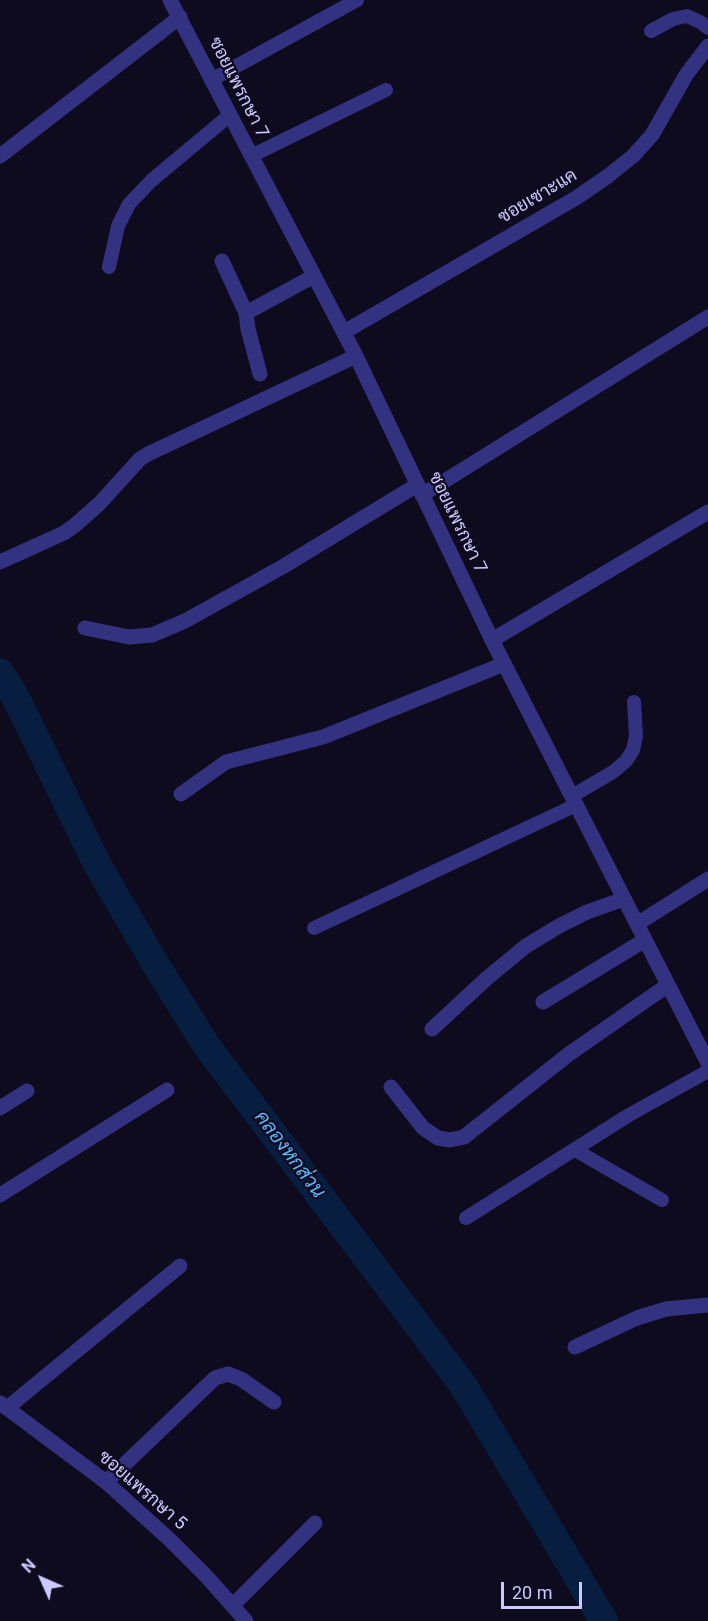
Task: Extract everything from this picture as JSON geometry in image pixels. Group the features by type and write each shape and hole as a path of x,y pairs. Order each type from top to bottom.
{"street":[{"name":"ซอยแพรกษา 7","path":"170,0 344,332 492,640 708,1063"},
{"path":"0,156 180,17"},
{"name":"ซอยเซาะแค","path":"344,332 576,198 608,176 633,156 652,135 686,75 708,46"},
{"path":"222,261 246,313 260,374"},
{"path":"246,313 314,276"},
{"path":"85,628 129,637 152,636 185,621 420,490 708,316"},
{"path":"0,562 64,533 74,526 148,454 356,356"},
{"path":"492,640 708,512"},
{"path":"181,794 226,762 323,737 504,664"},
{"path":"637,924 708,879"},
{"path":"432,1029 526,946 586,912 624,899"},
{"path":"543,1002 645,939"},
{"path":"391,1087 423,1128 438,1138 450,1140 464,1137 569,1054 668,985"},
{"path":"0,1195 167,1090"},
{"path":"0,1108 27,1091"},
{"path":"3,1406 180,1266"},
{"path":"575,1347 636,1317 666,1309 708,1305"},
{"path":"106,1482 215,1378 228,1374 241,1379 274,1402"},
{"name":"ซอยแพรกษา 5","path":"3,1406 106,1482 169,1539 246,1621"},
{"path":"233,1605 315,1523"}],"lane":[{"path":"211,80 357,0"},
{"path":"651,31 673,19 687,16 708,28"},
{"path":"251,156 386,90"},
{"path":"109,267 118,226 129,204 152,180 230,115"},
{"path":"314,928 574,800 626,761 633,750 636,736 634,702"},
{"path":"466,1218 629,1115 708,1071"},
{"path":"575,1150 662,1200"}],"waterway":[{"name":"คลองหกส่วน","path":"0,672 16,698 97,864 206,1045 463,1385 604,1621"}]}
